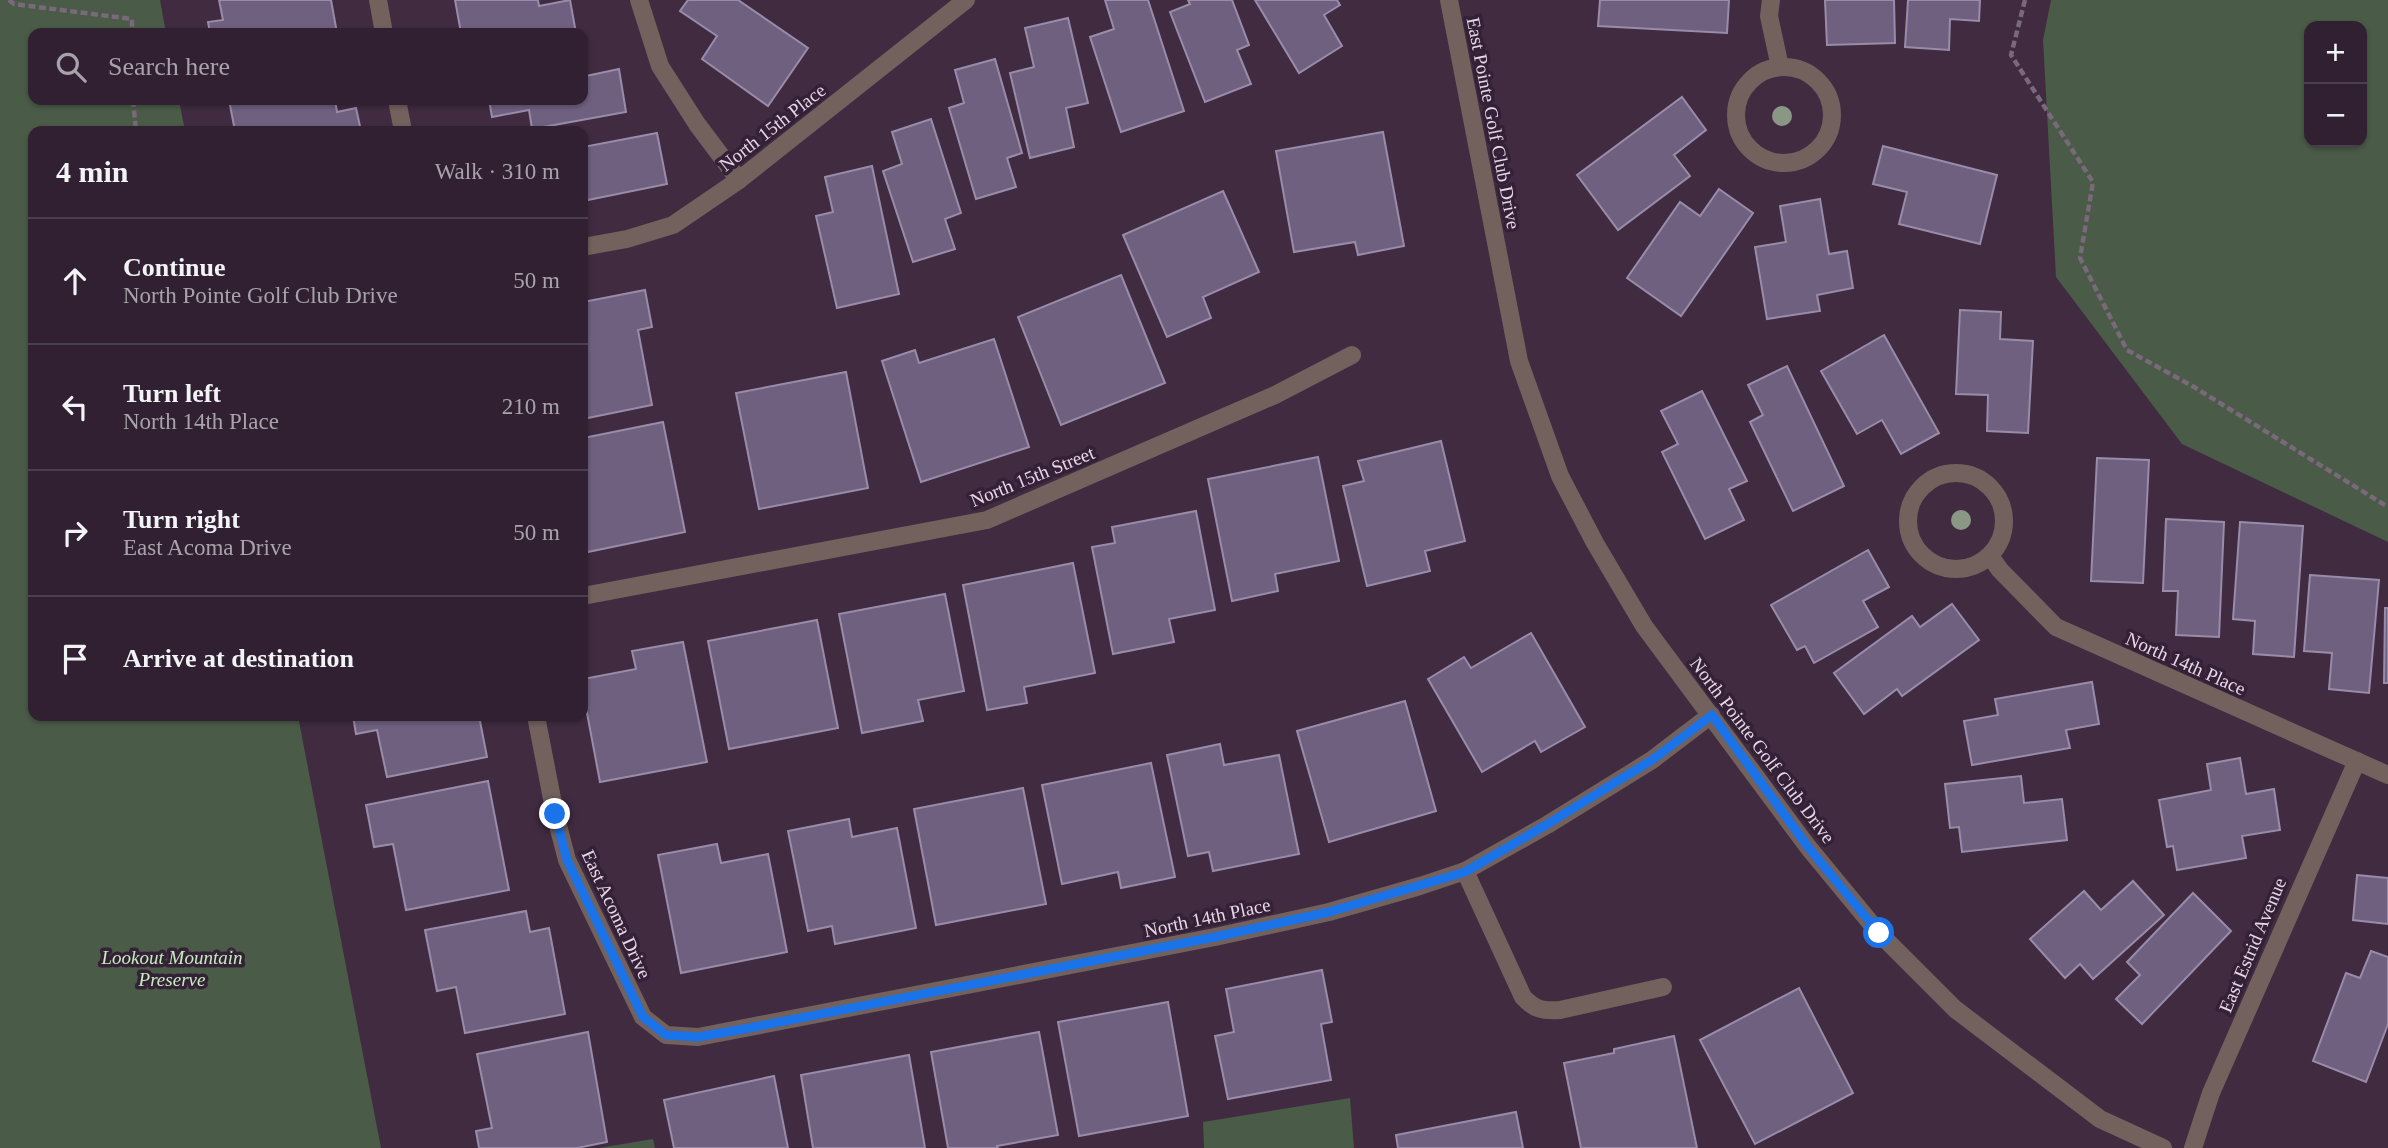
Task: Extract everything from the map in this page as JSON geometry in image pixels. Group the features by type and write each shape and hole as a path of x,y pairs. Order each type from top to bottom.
{"street":[{"path":"378,0 383,28"},
{"path":"639,0 660,66 697,124 738,180"},
{"name":"North 15th Place","path":"588,246 626,239 673,225 738,180 967,0"},
{"name":"East Pointe Golf Club Drive","path":"1449,0 1497,253"},
{"path":"1771,0 1769,16 1780,66"},
{"path":"1780,66 1800,69 1816,79 1826,91 1832,118 1824,143 1814,153 1786,164 1768,161 1749,149 1740,137 1736,123 1740,95 1752,79 1780,66"},
{"path":"398,105 402,126"},
{"name":"North Pointe Golf Club Drive","path":"1497,253 1519,362 1560,476 1595,543 1644,626 1808,847 1879,933 1955,1009 2100,1119 2163,1148"},
{"name":"North 15th Street","path":"588,595 987,520 1275,395 1352,355"},
{"path":"1961,472 1980,479 1994,491 2002,505 2004,519 2003,533 1990,556 1963,569 1949,569 1931,563 1915,548 1909,534 1909,508 1916,493 1931,479 1945,474 1961,472"},
{"name":"North 14th Place","path":"1990,556 2000,570 2056,627 2388,775"},
{"name":"North 14th Place","path":"666,1035 698,1037 744,1029 1215,937 1329,912 1465,872 1652,760 1712,715"},
{"name":"East Acoma Drive","path":"537,721 567,860 643,1017 666,1035"},
{"name":"East Estrid Avenue","path":"2193,1148 2211,1093 2357,761"},
{"path":"1465,872 1523,997 1533,1008 1544,1011 1560,1010 1663,987"}],"path":[{"path":"9,0 14,4 132,19 132,28"},
{"path":"2025,0 2011,55 2093,183 2080,258 2127,350 2194,387 2388,507"},
{"path":"133,105 136,126"}],"green space":[{"name":"Lookout Mountain Preserve","path":"0,0 160,0 165,28 28,28 28,105 180,105 184,126 28,126 28,721 299,721 381,1148 0,1148"},
{"path":"2051,0 2388,0 2388,542 2182,444 2056,277 2043,40"},
{"path":"1350,1098 1354,1148 1204,1148 1203,1122"},
{"path":"653,1139 655,1148 599,1148"}],"building":[{"path":"219,0 331,0 336,28 209,28 208,22 223,20"},
{"path":"455,0 538,0 539,6 570,0 575,28 460,28"},
{"path":"688,0 738,0 808,48 768,106 702,59 717,36 680,11"},
{"path":"1105,0 1148,0 1184,111 1121,132 1090,37 1114,29"},
{"path":"1188,0 1232,0 1249,45 1237,50 1251,84 1205,102 1170,12 1190,4"},
{"path":"1255,0 1337,0 1340,5 1324,15 1342,46 1299,73"},
{"path":"1600,0 1729,0 1727,33 1598,26"},
{"path":"1825,0 1894,0 1895,43 1827,45"},
{"path":"1908,0 1980,0 1979,21 1950,19 1949,50 1905,47"},
{"path":"1068,18 1088,103 1066,108 1074,147 1030,158 1010,73 1034,67 1025,28"},
{"path":"995,59 1022,153 1007,158 1016,187 976,199 949,108 964,103 955,70"},
{"path":"619,69 626,112 549,126 532,126 529,110 492,117 490,105 588,105 588,76"},
{"path":"1682,97 1706,130 1674,155 1690,176 1618,230 1577,175"},
{"path":"230,105 336,105 337,112 356,108 360,126 234,126"},
{"path":"931,119 961,213 945,219 955,249 913,262 883,171 902,164 892,132"},
{"path":"1383,132 1404,246 1358,255 1355,242 1294,252 1276,151"},
{"path":"657,133 667,184 588,200 588,146"},
{"path":"1883,146 1997,175 1980,244 1899,224 1907,192 1873,184"},
{"path":"872,166 899,294 837,308 816,216 833,212 825,177"},
{"path":"1719,189 1753,213 1681,316 1627,278 1680,202 1700,216"},
{"path":"1223,191 1259,272 1203,297 1211,318 1167,337 1123,235"},
{"path":"1820,199 1829,254 1847,251 1853,288 1817,295 1820,311 1767,319 1755,247 1786,242 1780,206"},
{"path":"1121,275 1165,383 1061,425 1018,317"},
{"path":"645,290 652,327 638,330 652,405 588,418 588,301"},
{"path":"1960,310 2001,312 2000,339 2033,341 2028,433 1987,431 1988,395 1956,394"},
{"path":"1884,335 1939,433 1901,454 1882,420 1857,434 1821,371"},
{"path":"994,339 1029,447 921,482 882,361 915,350 919,363"},
{"path":"1787,366 1844,486 1793,511 1750,422 1763,415 1748,385"},
{"path":"846,372 868,488 759,509 736,393"},
{"path":"1702,391 1747,481 1729,489 1744,520 1705,539 1662,452 1678,444 1661,411"},
{"path":"663,422 685,532 588,552 588,437"},
{"path":"1441,441 1465,541 1425,551 1430,571 1367,586 1343,486 1364,481 1358,461"},
{"path":"1318,457 1339,561 1275,574 1278,591 1232,601 1208,479"},
{"path":"2097,458 2149,460 2143,583 2091,581"},
{"path":"1196,511 1215,610 1169,619 1174,642 1113,654 1092,547 1115,543 1112,527"},
{"path":"2166,519 2224,522 2219,637 2176,635 2178,591 2163,591"},
{"path":"2240,522 2303,526 2294,657 2253,654 2255,621 2233,619"},
{"path":"1868,550 1889,587 1863,601 1878,627 1814,663 1805,646 1797,650 1771,605"},
{"path":"1073,563 1095,673 1024,687 1027,703 987,710 963,585"},
{"path":"2310,575 2379,580 2369,693 2329,689 2332,653 2304,651"},
{"path":"945,594 964,691 918,700 923,721 862,733 839,614"},
{"path":"1952,604 1979,640 1902,696 1897,689 1864,714 1834,673 1912,616 1920,627"},
{"path":"2385,608 2388,608 2388,683 2384,683"},
{"path":"817,620 838,728 729,749 708,641"},
{"path":"1531,633 1585,727 1541,752 1535,741 1482,772 1428,679 1464,657 1471,668"},
{"path":"683,642 707,762 600,782 588,718 588,678 636,669 632,651"},
{"path":"2092,682 2099,724 2066,730 2070,748 1972,765 1964,721 1998,715 1995,699"},
{"path":"1405,701 1436,811 1329,842 1297,731"},
{"path":"354,721 480,721 487,757 387,777 377,730 356,734"},
{"path":"1220,744 1224,765 1279,755 1299,854 1213,871 1209,852 1188,856 1167,755"},
{"path":"2240,758 2246,794 2274,789 2280,830 2242,836 2246,858 2177,870 2173,846 2167,847 2159,800 2211,790 2207,764"},
{"path":"1151,763 1175,877 1121,888 1118,872 1062,884 1042,785"},
{"path":"2021,776 2024,803 2062,799 2067,840 1962,852 1959,827 1950,828 1945,784"},
{"path":"488,781 509,890 406,910 393,844 374,847 366,805"},
{"path":"1023,788 1046,904 936,925 914,809"},
{"path":"849,819 852,837 897,828 916,928 835,944 832,926 808,931 788,831"},
{"path":"717,844 721,863 768,854 787,952 681,973 658,855"},
{"path":"2357,875 2388,878 2388,924 2353,920"},
{"path":"2133,881 2164,915 2093,979 2080,964 2065,978 2030,939 2084,891 2101,910"},
{"path":"2193,893 2231,931 2142,1024 2116,999 2140,975 2127,962"},
{"path":"526,911 530,932 549,928 565,1014 465,1033 456,987 437,991 425,930"},
{"path":"2371,951 2388,957 2388,1024 2366,1082 2313,1061 2346,973 2360,978"},
{"path":"1322,970 1332,1022 1321,1024 1331,1080 1228,1099 1215,1036 1234,1032 1226,989"},
{"path":"1799,988 1853,1093 1755,1144 1700,1040"},
{"path":"1168,1002 1188,1116 1079,1136 1058,1022"},
{"path":"588,1032 607,1142 577,1148 479,1148 476,1131 492,1128 477,1054"},
{"path":"1039,1032 1058,1135 997,1146 998,1148 948,1148 931,1052"},
{"path":"1674,1036 1697,1148 1581,1148 1564,1063 1614,1053 1614,1049"},
{"path":"909,1055 925,1148 813,1148 801,1075"},
{"path":"774,1076 788,1148 674,1148 664,1100"},
{"path":"1516,1112 1523,1148 1398,1148 1396,1135"}],"route":[{"path":"555,814 567,860 643,1017 666,1035 698,1037 744,1029 1215,937 1329,912 1420,886 1465,872 1546,825 1652,760 1712,715 1808,847 1879,933"}]}
